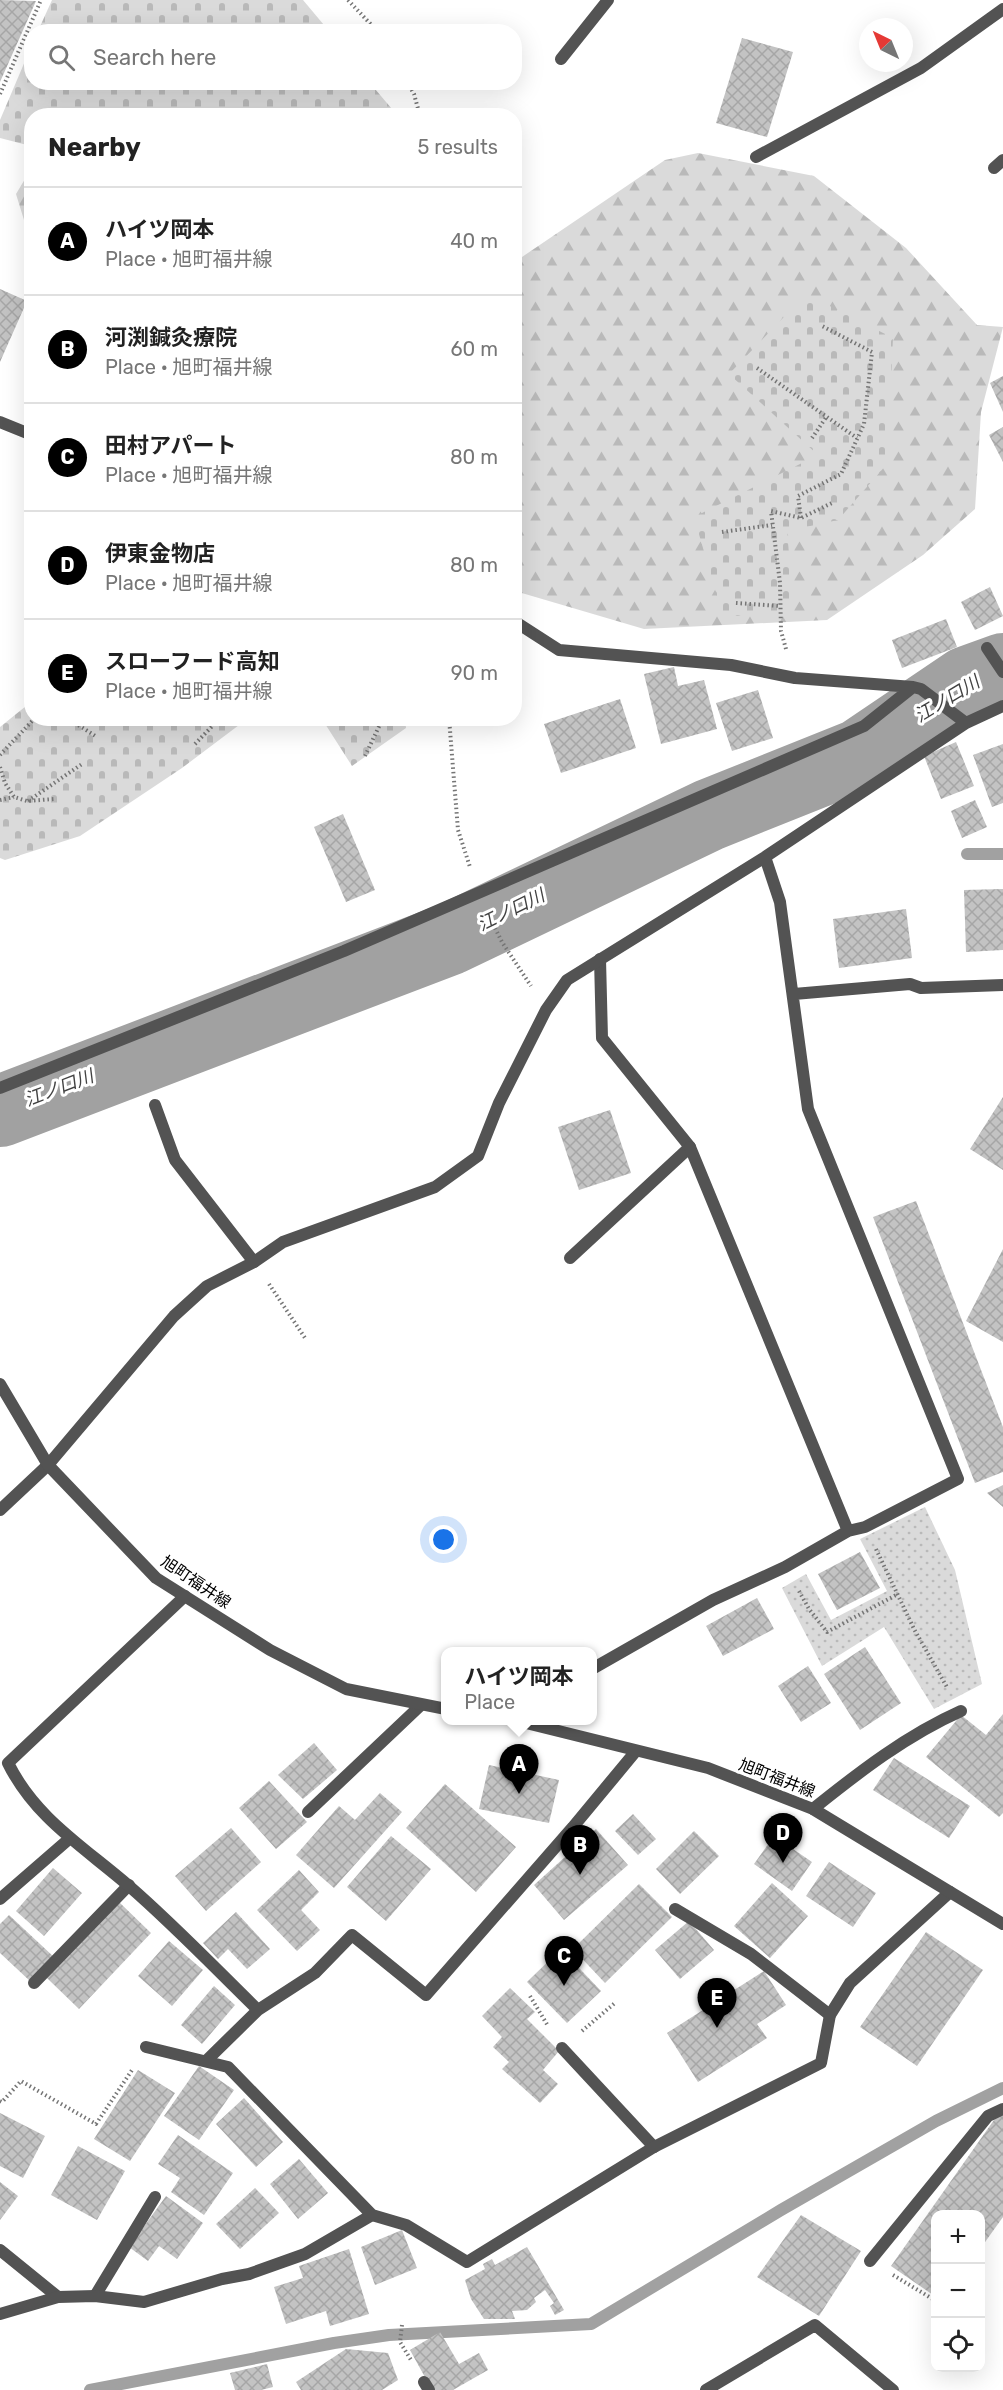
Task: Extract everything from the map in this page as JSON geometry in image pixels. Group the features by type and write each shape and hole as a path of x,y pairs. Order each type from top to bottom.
{"street":[{"path":"561,59 608,0"},
{"path":"756,157 921,68 1003,9"},
{"path":"0,422 24,432"},
{"path":"522,626 559,651 731,665 795,678 917,688 966,723"},
{"path":"987,648 1003,672"},
{"path":"0,1088 344,951 478,891 864,726 917,688"},
{"path":"0,1510 48,1465 174,1316 207,1286 254,1262 283,1242 435,1187 478,1156 499,1103 546,1010 567,980 765,856 966,723 1003,706"},
{"path":"597,1666 713,1600 785,1567 848,1532 866,1527 958,1479 808,1109 780,902 765,856"},
{"path":"600,959 602,1038 690,1147 848,1532"},
{"path":"794,994 910,984 921,988 1003,985"},
{"path":"155,1105 175,1160 254,1262"},
{"path":"570,1258 690,1147"},
{"name":"旭町福井線","path":"0,1384 48,1465 156,1578 270,1650 346,1689 441,1708"},
{"path":"185,1596 8,1763 19,1785 69,1839 129,1885 258,2010"},
{"path":"308,1812 422,1705"},
{"path":"813,1809 848,1781 928,1725 961,1711"},
{"name":"旭町福井線","path":"535,1725 708,1768 813,1809 1003,1924"},
{"path":"206,2061 258,2010 315,1973 352,1935 426,1995 573,1827 636,1751"},
{"path":"0,1899 69,1839"},
{"path":"34,1983 129,1885"},
{"path":"146,2047 228,2067 372,2215 406,2225 467,2262 654,2147 821,2063 830,2015 850,1983 950,1892"},
{"path":"675,1909 751,1954 830,2015"},
{"path":"562,2048 654,2147"},
{"path":"870,2261 988,2116 1003,2109"},
{"path":"95,2296 155,2197"},
{"path":"0,2314 58,2296 95,2296 144,2302 222,2279 249,2274 305,2254 372,2215"},
{"path":"0,2250 58,2296"},
{"path":"706,2390 815,2325 893,2390"}],"path":[{"path":"31,24 41,0"},
{"path":"348,0 370,24"},
{"path":"0,94 24,39"},
{"path":"412,90 418,108"},
{"path":"801,518 798,496 841,474 858,439 864,424 872,352 822,326"},
{"path":"757,369 858,439"},
{"path":"812,438 827,416"},
{"path":"781,631 780,583 771,511 801,518 834,502"},
{"path":"722,532 772,525"},
{"path":"736,603 780,606"},
{"path":"0,755 27,726"},
{"path":"80,726 97,737"},
{"path":"195,744 212,726"},
{"path":"365,756 379,726"},
{"path":"449,726 458,830 478,891"},
{"path":"27,801 81,764"},
{"path":"0,767 5,783 14,797"},
{"path":"0,800 14,797 27,801 54,799"},
{"path":"486,910 502,942 546,1010"},
{"path":"254,1262 305,1338"},
{"path":"866,1527 914,1629 961,1711"},
{"path":"785,1567 809,1609 827,1632 898,1594"},
{"path":"530,1996 562,2048 616,2002"},
{"path":"0,2101 2,2102 21,2081 96,2124 146,2047"},
{"path":"870,2261 931,2298"},
{"path":"400,2342 402,2325"}],"green space":[{"path":"52,0 303,0 323,24 41,24"},
{"path":"24,63 24,90 376,90 391,108 24,108 24,144 0,138 0,120"},
{"path":"698,153 814,176 906,248 977,325 1003,327 981,412 975,509 923,555 827,620 644,629 522,593 522,257 665,160"},
{"path":"24,181 24,220 16,194"},
{"path":"806,294 893,338 887,464 838,520 787,531 794,611 723,617 694,517 818,455 729,374"},
{"path":"24,708 24,726 238,726 182,768 80,836 5,860 0,858 0,727"},
{"path":"326,726 406,726 406,728 352,766"},
{"path":"925,1507 955,1570 982,1684 934,1709 884,1627 822,1666 782,1588 806,1574 831,1620 887,1591 860,1539"}],"building":[{"path":"0,0 36,1 24,24 0,82"},
{"path":"742,38 793,52 767,137 716,123"},
{"path":"0,289 24,300 24,308 0,362"},
{"path":"1003,376 1003,412 990,383"},
{"path":"1003,427 1003,462 989,435"},
{"path":"990,587 1003,616 975,630 961,602"},
{"path":"946,619 957,647 902,668 892,640"},
{"path":"674,667 678,686 704,680 717,729 661,744 644,674"},
{"path":"758,690 773,738 732,751 716,703"},
{"path":"620,699 636,748 561,773 544,724"},
{"path":"956,742 974,786 941,799 924,756"},
{"path":"1003,744 1003,803 992,807 973,755"},
{"path":"975,800 987,827 962,838 951,811"},
{"path":"343,814 375,890 346,902 314,827"},
{"path":"1003,889 1003,950 966,952 964,890"},
{"path":"906,909 912,958 839,968 833,919"},
{"path":"1003,1097 1003,1170 970,1149"},
{"path":"610,1110 631,1173 579,1190 558,1127"},
{"path":"916,1201 1003,1427 1003,1472 975,1483 873,1217"},
{"path":"1003,1249 1003,1342 966,1321"},
{"path":"1003,1485 1003,1507 987,1493"},
{"path":"860,1552 880,1588 837,1610 818,1574"},
{"path":"757,1598 774,1629 723,1656 706,1626"},
{"path":"865,1647 901,1703 860,1730 824,1674"},
{"path":"808,1666 831,1703 801,1722 778,1686"},
{"path":"1003,1714 1003,1813 999,1817 926,1757 961,1715 986,1735"},
{"path":"314,1743 337,1770 303,1799 278,1775"},
{"path":"894,1758 970,1806 949,1838 873,1790"},
{"path":"489,1765 559,1780 549,1823 479,1809"},
{"path":"269,1781 307,1822 276,1849 239,1808"},
{"path":"445,1784 516,1847 476,1892 406,1828"},
{"path":"380,1793 402,1812 334,1888 296,1855 339,1806 355,1820"},
{"path":"633,1814 656,1839 638,1855 615,1831"},
{"path":"231,1828 261,1862 206,1911 175,1876"},
{"path":"596,1829 628,1865 564,1920 534,1885"},
{"path":"694,1831 719,1856 680,1894 656,1869"},
{"path":"391,1836 431,1869 386,1921 347,1887"},
{"path":"774,1836 812,1862 792,1891 754,1864"},
{"path":"829,1862 876,1893 853,1927 806,1896"},
{"path":"53,1868 82,1893 44,1936 16,1911"},
{"path":"299,1870 319,1892 301,1910 320,1930 297,1951 257,1910"},
{"path":"772,1883 808,1916 770,1958 734,1926"},
{"path":"639,1884 672,1917 605,1983 573,1949"},
{"path":"119,1902 151,1933 79,2009 46,1977"},
{"path":"236,1912 270,1949 247,1969 228,1949 218,1959 203,1943"},
{"path":"9,1915 55,1958 31,1982 0,1953 0,1924"},
{"path":"689,1921 714,1950 680,1979 655,1950"},
{"path":"926,1932 983,1970 917,2066 860,2027"},
{"path":"169,1941 203,1970 172,2006 138,1976"},
{"path":"561,1949 601,1991 567,2023 527,1982"},
{"path":"764,1971 786,2005 757,2024 767,2038 698,2082 667,2033"},
{"path":"214,1986 235,2005 202,2044 181,2025"},
{"path":"510,1988 535,2012 527,2019 559,2051 543,2070 558,2084 540,2103 502,2069 509,2062 493,2047 502,2037 482,2016"},
{"path":"199,2066 234,2090 199,2140 164,2116"},
{"path":"138,2070 175,2093 130,2161 94,2139"},
{"path":"244,2098 283,2142 256,2167 216,2124"},
{"path":"1001,2110 1003,2111 1003,2217 985,2242 985,2210 931,2210 931,2294 891,2266"},
{"path":"0,2113 45,2136 23,2178 0,2166"},
{"path":"178,2135 233,2173 204,2215 171,2192 180,2178 158,2164"},
{"path":"78,2146 125,2171 97,2220 51,2195"},
{"path":"299,2159 328,2193 298,2219 270,2184"},
{"path":"0,2182 18,2196 0,2220"},
{"path":"255,2188 279,2213 240,2249 216,2224"},
{"path":"166,2196 203,2223 177,2259 159,2246 148,2261 129,2247"},
{"path":"801,2215 861,2251 819,2316 757,2277"},
{"path":"402,2230 417,2268 375,2285 361,2247"},
{"path":"527,2247 564,2310 555,2315 550,2306 554,2303 545,2290 534,2298 536,2302 527,2310 512,2311 515,2319 484,2319 471,2299 465,2280 485,2269 483,2264 492,2259 495,2265"},
{"path":"349,2249 369,2314 330,2326 326,2311 286,2324 274,2287 303,2278 299,2266"},
{"path":"440,2332 459,2364 479,2353 488,2370 453,2390 432,2390 410,2350"},
{"path":"346,2349 388,2353 398,2380 382,2390 301,2390 296,2382"},
{"path":"267,2364 273,2387 261,2390 235,2390 230,2373"}],"waterway":[{"name":"江ノ口川","path":"0,1111 450,939 709,815 859,755 967,682 1003,669"},
{"path":"872,746 882,755"},
{"path":"967,854 1003,854"},
{"path":"90,2390 334,2343 389,2335 591,2324 781,2210 936,2121 1003,2088"}],"place":[{"name":"ハイツ岡本","path":"519,1794"},
{"name":"伊東金物店","path":"783,1863"},
{"name":"河渕鍼灸療院","path":"580,1875"},
{"name":"田村アパート","path":"564,1986"},
{"name":"スローフード高知","path":"717,2028"}]}
